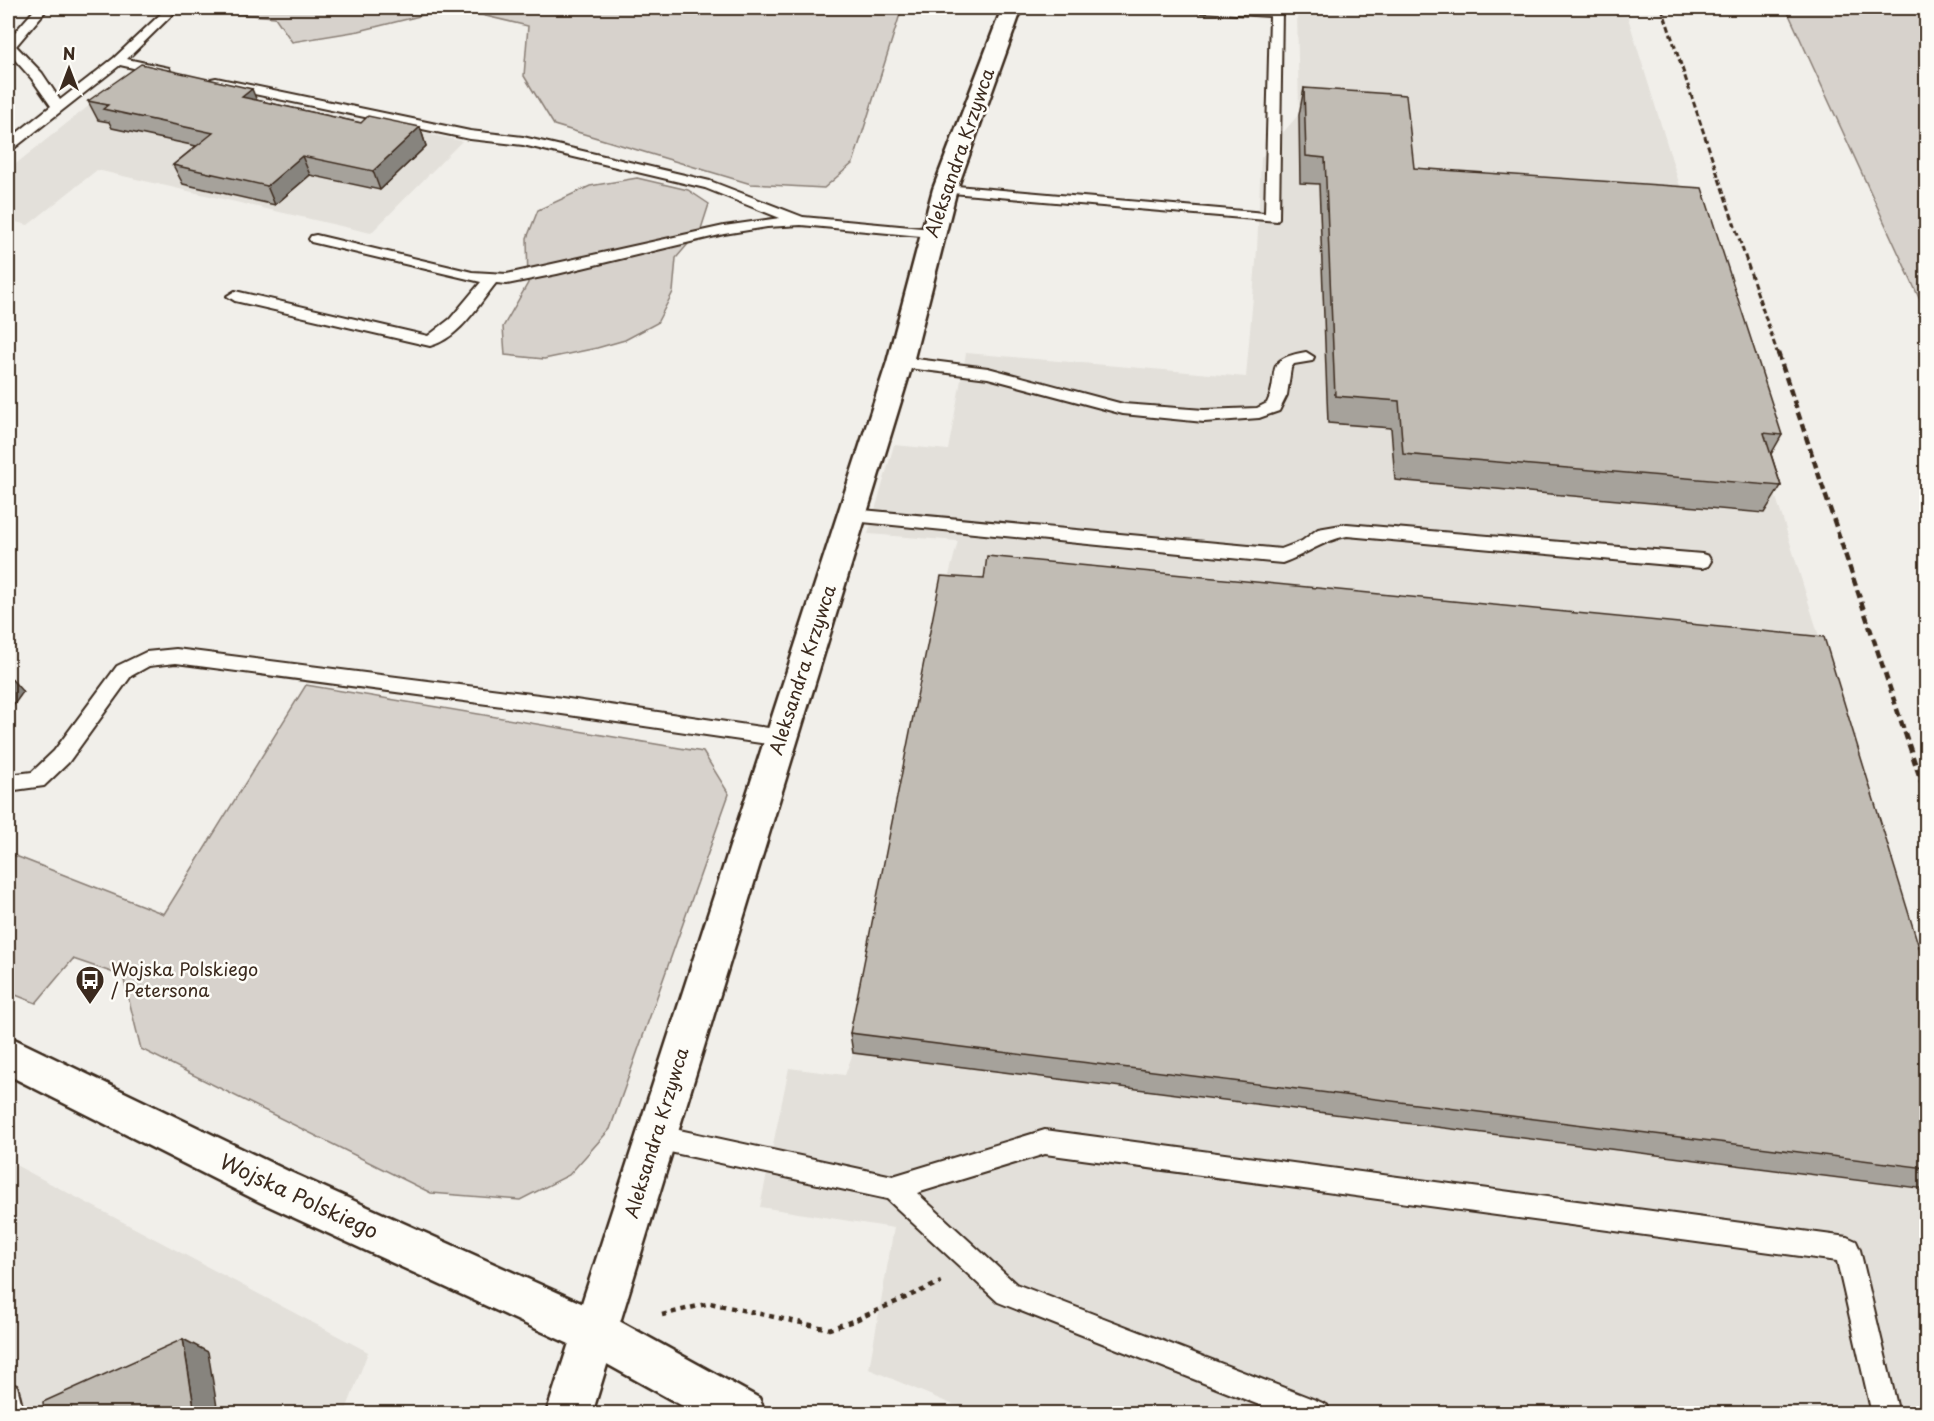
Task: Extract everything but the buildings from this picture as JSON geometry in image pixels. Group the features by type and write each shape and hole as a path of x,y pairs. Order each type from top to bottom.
{"street":[{"name":"Aleksandra Krzywca","path":"569,1413 900,362 945,189 1012,8"},
{"name":"Wojska Polskiego","path":"8,1054 275,1188 594,1332 743,1413"}],"lane":[{"path":"42,8 9,46 37,76 59,108"},
{"path":"8,146 118,61 173,8"},
{"path":"945,189 1272,218 1276,10 1201,8"},
{"path":"118,61 177,74"},
{"path":"200,78 470,135 523,141 710,185 801,222"},
{"path":"316,239 472,277 507,279 556,270 724,230 766,223 801,222 932,233"},
{"path":"235,296 430,341 437,339 450,327 492,278"},
{"path":"900,362 988,373 1123,409 1152,413 1236,416 1259,413 1273,407 1279,395 1283,366 1290,360 1306,357"},
{"path":"852,515 1282,556 1308,546 1324,534 1347,530 1702,561"},
{"path":"8,783 37,780 61,757 124,671 146,659 176,656 782,738"},
{"path":"656,1137 893,1188 1045,1142 1847,1250 1886,1413"},
{"path":"893,1188 1007,1293 1318,1413"},
{"path":"8,1395 11,1413"}],"path":[{"path":"594,1332 710,1303 829,1329 853,1322 977,1266"}],"shaded area":[{"path":"236,8 452,8 359,31 292,42 275,17 236,14"},
{"path":"452,8 902,8 853,163 824,188 751,184 554,125 524,76 528,26"},
{"path":"1297,8 1625,8 1926,983 1926,1413 972,1413 869,1369 894,1228 760,1207 789,1068 845,1075 853,1053 942,602 958,541 868,534 894,445 948,450 966,353 1246,377 1257,250 1261,158 1299,114"},
{"path":"1786,8 1926,8 1926,313"},
{"path":"129,74 462,141 371,233 97,170 28,225 8,220 8,170"},
{"path":"637,178 688,190 709,204 701,229 676,258 673,292 657,323 625,340 597,348 544,359 505,355 503,327 528,283 527,238 538,210 590,186"},
{"path":"306,685 703,752 729,794 610,1129 569,1175 520,1200 431,1193 141,1049 123,976 73,959 36,1003 8,992 8,862 13,855 164,914"},
{"path":"8,1161 368,1352 345,1413 8,1413"}],"railway":[{"path":"1662,8 1778,355"},
{"path":"1778,353 1926,796"}],"place":[{"name":"Wojska Polskiego / Petersona","path":"90,1006"}]}
